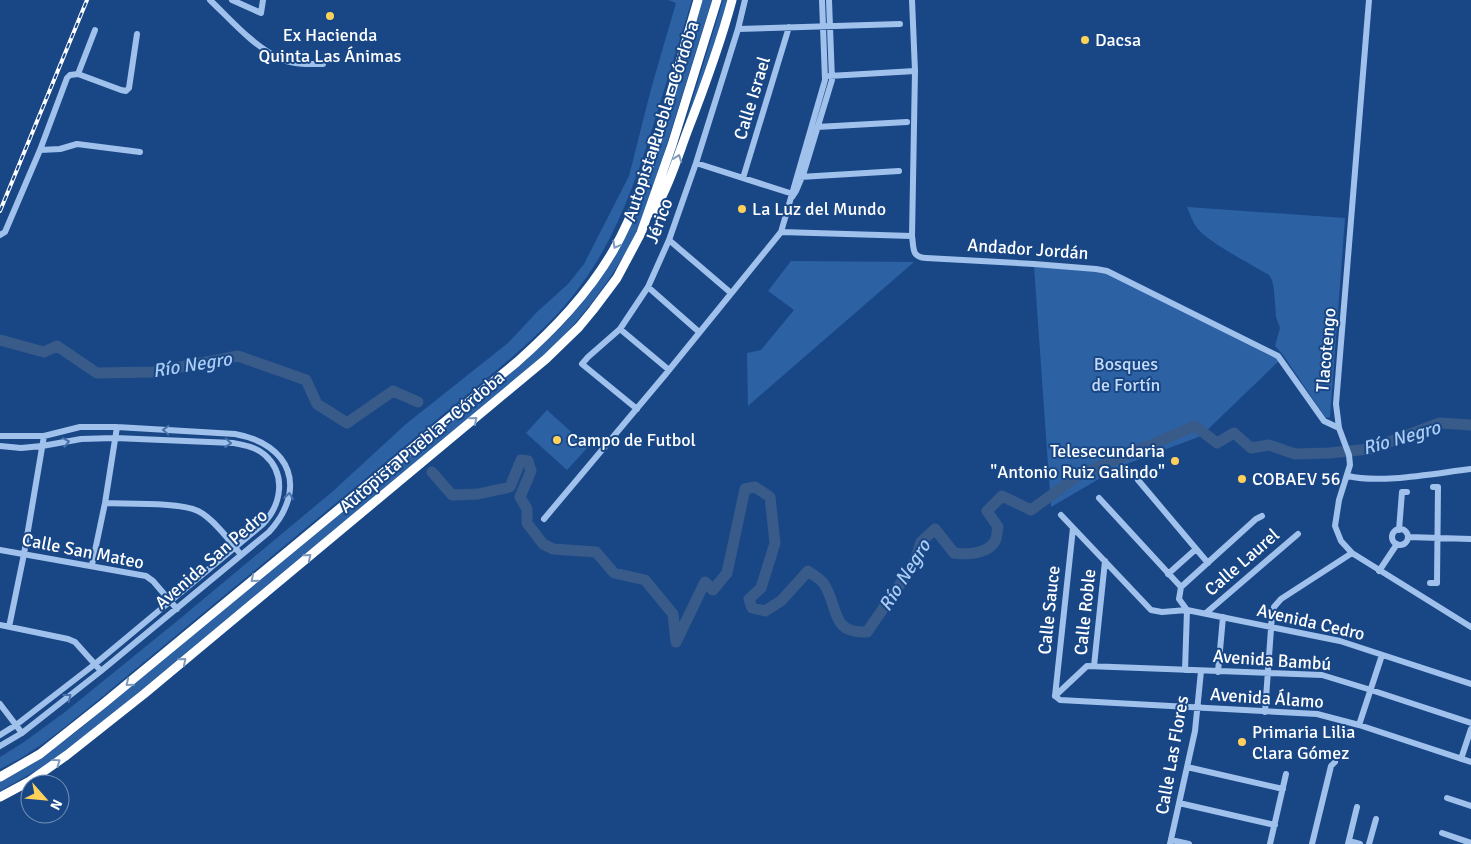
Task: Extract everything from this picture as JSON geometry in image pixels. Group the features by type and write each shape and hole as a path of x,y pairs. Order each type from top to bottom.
{"highway":[{"name":"Autopista Puebla - Córdoba","path":"0,777 40,754 133,680 517,362 566,315 604,266 632,213 650,163 698,0"},
{"name":"Autopista Puebla - Córdoba","path":"0,797 30,781 55,764 144,694 546,359 579,327 617,278 641,233 672,144 716,0"},
{"path":"641,233 660,201 673,171 708,77 732,0"}],"street":[{"path":"210,0 240,30 282,60 302,64 323,64"},
{"path":"232,0 260,13 263,0"},
{"name":"Jérico","path":"637,409 582,364 620,329 648,287 669,240 696,163 738,29 745,0"},
{"path":"544,519 637,409 781,232 818,127 829,76 826,27 822,0"},
{"path":"826,27 829,0"},
{"name":"Andador Jordán","path":"912,0 914,71 912,236 915,254 920,258 1034,264 1106,271 1278,356 1324,421 1339,428"},
{"name":"Tlacotengo","path":"1369,0 1336,404 1339,428 1346,444 1350,465 1335,516 1335,526 1341,541 1352,553 1471,627"},
{"path":"738,29 900,24"},
{"name":"Calle Israel","path":"743,178 789,27"},
{"path":"78,74 95,30"},
{"path":"0,235 6,232 67,78 70,75 78,74 126,91 129,88 137,34"},
{"path":"829,76 914,71"},
{"path":"799,177 811,127 829,76"},
{"path":"811,127 907,122"},
{"path":"40,150 77,144 140,152"},
{"path":"696,163 793,195"},
{"path":"799,177 899,172"},
{"path":"781,232 912,236"},
{"path":"669,240 731,293"},
{"path":"648,287 699,332"},
{"path":"620,329 669,370"},
{"name":"Avenida San Pedro","path":"0,436 44,436 80,427 117,427 235,434 252,437 273,449 282,460 289,477 290,486 287,505 280,520 269,532 101,672 22,733 0,746"},
{"path":"92,566 105,503 117,427"},
{"path":"9,627 24,554 44,436"},
{"name":"Avenida San Pedro","path":"0,446 21,448 81,439 115,438 233,443 248,446 264,454 271,462 279,481 278,500 272,515 263,524 95,664 16,725 0,735"},
{"path":"1348,476 1359,479 1379,479 1471,469"},
{"path":"1138,480 1208,563"},
{"path":"1430,584 1437,583 1438,487 1433,487"},
{"path":"1397,544 1393,536 1399,530 1402,492 1407,492"},
{"path":"1099,498 1181,588"},
{"path":"105,503 186,506 200,512 241,555"},
{"path":"1061,515 1105,561"},
{"path":"1185,670 1187,610 1179,599 1181,588 1256,519 1262,516"},
{"name":"Calle Sauce","path":"1055,696 1073,528"},
{"path":"1397,544 1405,544 1408,537 1406,532 1399,530"},
{"name":"Calle Laurel","path":"1206,613 1298,534"},
{"path":"1408,537 1471,539"},
{"path":"1379,571 1397,544"},
{"path":"1168,574 1196,549"},
{"name":"Calle San Mateo","path":"0,550 146,576 153,581 177,609"},
{"path":"1265,712 1270,627 1274,607 1281,599 1352,553"},
{"name":"Avenida Cedro","path":"1105,561 1142,603 1151,610 1162,612 1187,610 1206,613 1340,641 1471,684"},
{"name":"Calle Roble","path":"1094,666 1105,561"},
{"path":"1218,672 1223,617"},
{"path":"0,625 75,642 101,672"},
{"path":"1359,725 1382,654"},
{"path":"1055,696 1087,666 1094,666"},
{"name":"Avenida Bambú","path":"1094,666 1218,672 1268,672 1322,676 1471,723"},
{"name":"Calle Las Flores","path":"1171,842 1198,708 1200,671"},
{"name":"Avenida Álamo","path":"1055,696 1060,700 1317,714 1359,725 1471,762"},
{"path":"0,704 22,733"},
{"path":"1461,759 1471,729"},
{"path":"1312,844 1331,766 1336,762"},
{"path":"1187,767 1283,789"},
{"path":"1270,844 1286,774"},
{"path":"1447,798 1471,806"},
{"path":"1179,803 1275,825"},
{"path":"1357,807 1348,843 1360,844"},
{"path":"1369,844 1376,819"},
{"path":"1442,833 1471,843"},
{"path":"1171,842 1189,844"}],"green space":[{"path":"668,0 692,0 642,160 626,204 606,246 581,285 557,315 510,359 97,701 38,747 0,769 0,757 65,712 182,617 332,492 406,424 508,343 537,312 568,284 584,264 629,176 651,89 676,3"},
{"path":"703,0 712,0 646,211 626,251 604,287 563,337 547,353 81,740 30,774 20,774 20,780 0,791 0,781 34,762 76,732 542,345 584,301 606,271 630,228 651,173"},
{"path":"723,0 728,0 706,72 680,140"},
{"path":"1187,207 1345,218 1330,417 1326,418 1275,346 1280,328 1276,317 1272,280 1269,275 1221,247 1203,234 1195,225"},
{"path":"791,261 914,262 748,406 747,353 761,350 794,310 768,291"},
{"name":"Bosques de Fortín","path":"1034,266 1107,271 1281,359 1201,436 1121,466 1051,507"},
{"name":"Campo de Futbol","path":"547,410 588,447 567,470 526,433"}],"waterway":[{"name":"Río Negro","path":"0,340 44,352 57,346 97,373 154,372 238,356 306,380 317,404 347,423 393,391 418,402"},
{"name":"Río Negro","path":"432,472 452,495 478,494 510,487 521,460 528,461 531,471 520,497 527,509 527,523 543,544 553,549 596,552 614,573 645,580 673,614 676,642 705,582 713,590 727,573 745,489 755,487 770,497 775,543 761,588 749,599 752,608 765,611 781,601 808,571 824,584 841,624 847,629 867,632 914,564 921,542 935,529 954,553 965,554 984,551 996,539 998,527 987,511 1002,496 1031,510 1079,475 1195,426 1217,443 1234,433 1251,448 1269,445 1295,454 1370,449 1440,423 1471,425"}],"railway":[{"path":"0,211 87,0"}],"place":[{"name":"Ex Hacienda Quinta Las Ánimas","path":"330,16"},
{"name":"Dacsa","path":"1085,40"},
{"name":"La Luz del Mundo","path":"742,209"},
{"name":"Campo de Futbol","path":"557,440"},
{"name":"Telesecundaria \"Antonio Ruiz Galindo\"","path":"1175,461"},
{"name":"COBAEV 56","path":"1242,479"},
{"name":"Primaria Lilia Clara Gómez","path":"1242,742"}]}
